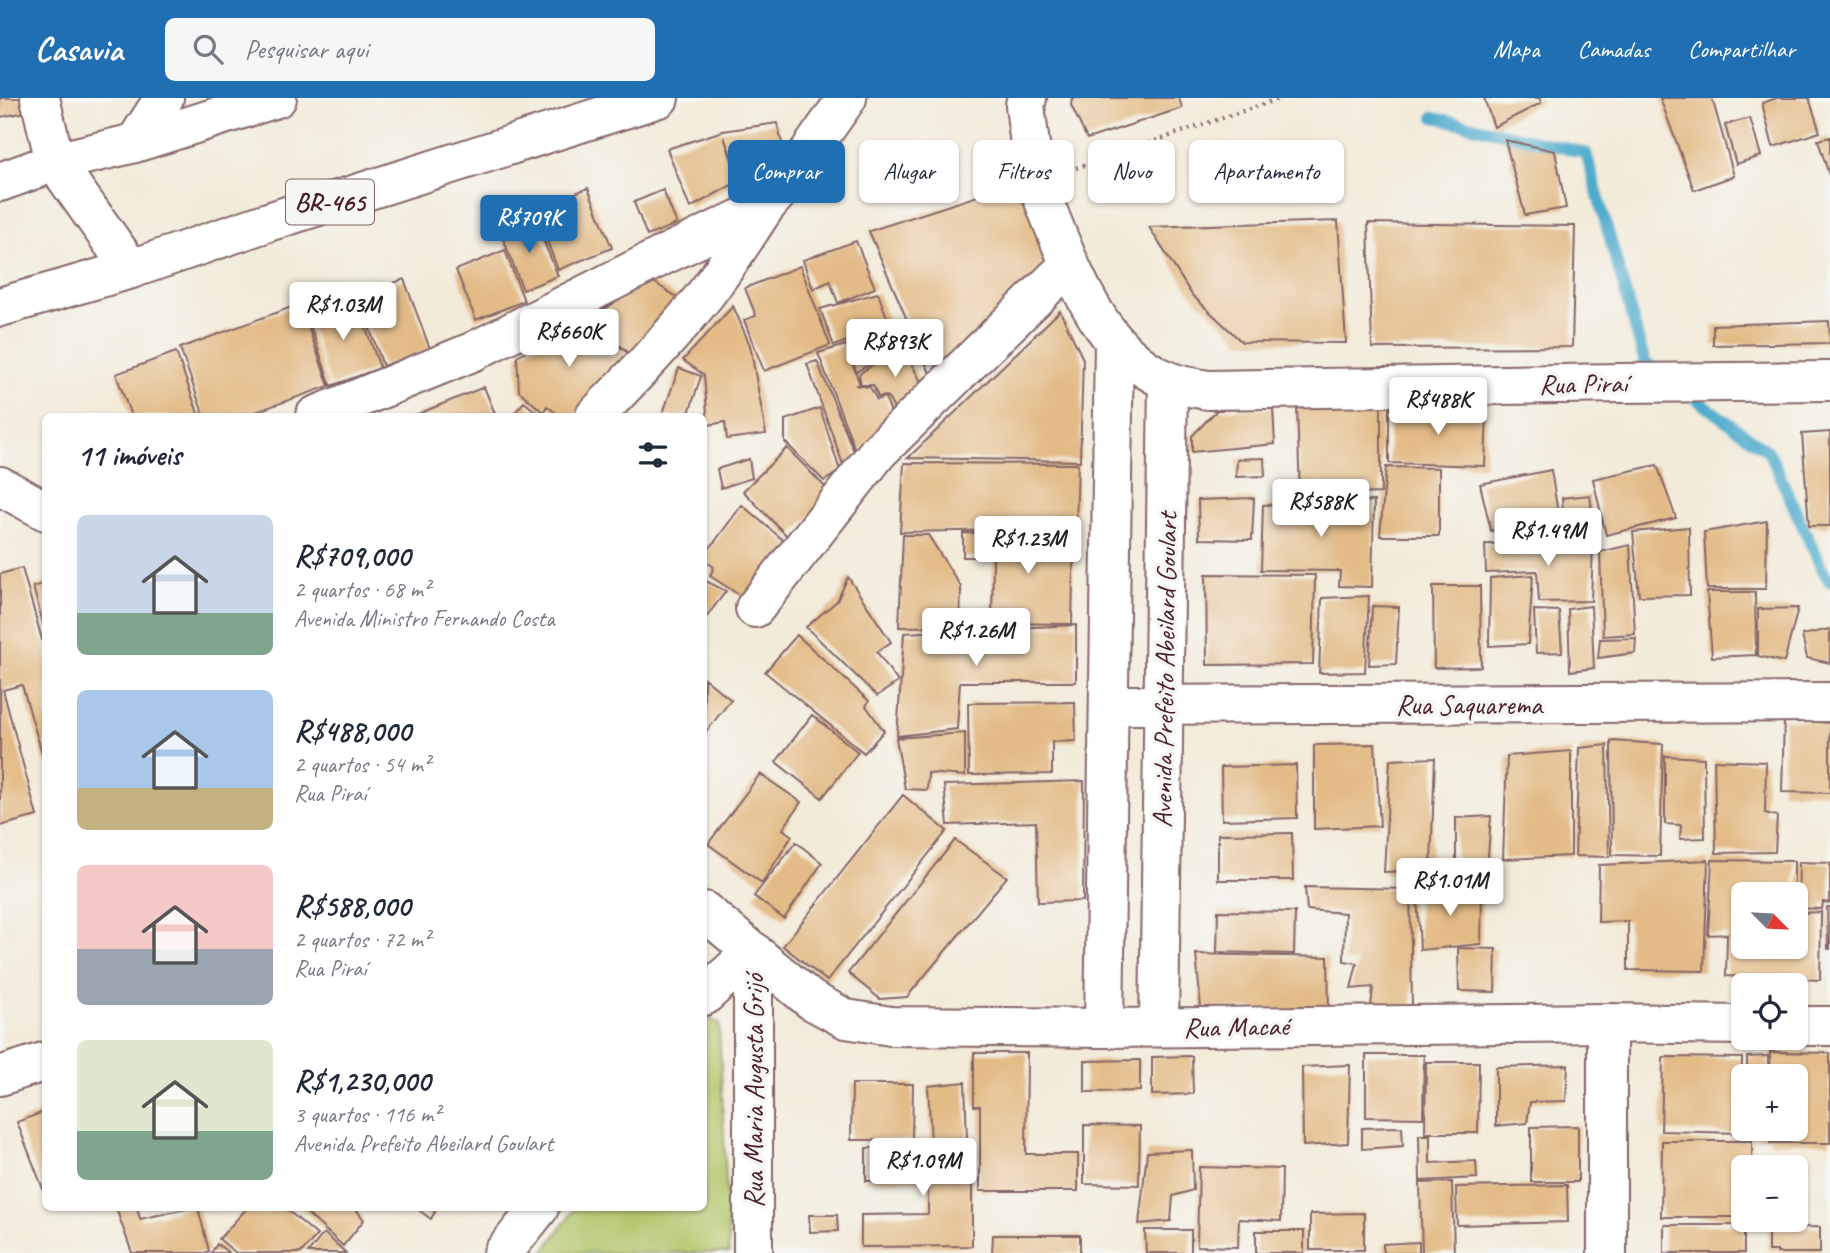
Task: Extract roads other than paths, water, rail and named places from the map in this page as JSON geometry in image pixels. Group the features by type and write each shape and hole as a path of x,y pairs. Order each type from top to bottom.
{"main road":[{"path":"40,98 55,162 131,269"},
{"path":"135,143 164,98"},
{"path":"0,183 55,162 135,143 277,98"},
{"name":"BR-465","path":"0,307 131,269 268,222 659,98"},
{"path":"598,413 695,307 723,271 765,207 793,175 847,98"},
{"path":"1021,100 1037,182 1069,265 1114,341 1143,367 1168,381"},
{"path":"322,413 472,352 765,207"},
{"path":"656,259 677,272 687,283 695,307"},
{"path":"755,608 878,452 1069,265"},
{"name":"Avenida Prefeito Abeilard Goulart","path":"1104,1028 1114,341"},
{"name":"Avenida Prefeito Abeilard Goulart","path":"1159,1027 1168,381"},
{"name":"Rua Piraí","path":"1168,381 1208,390 1830,382"},
{"name":"Rua Saquarema","path":"1109,705 1830,702"},
{"name":"Rua Maria Augusta Grijó","path":"707,913 753,951 753,1253"},
{"path":"707,993 753,951"},
{"name":"Rua Macaé","path":"753,951 811,1000 846,1019 891,1026 1104,1028 1607,1023 1731,1025"},
{"path":"1607,1023 1607,1253"},
{"path":"1808,1026 1830,1026"},
{"path":"0,1076 42,1062"},
{"path":"503,1253 537,1211"}],"waterway":[{"path":"1434,117 1586,153 1645,363 1660,373"},
{"path":"1686,392 1769,452 1830,582"}]}
